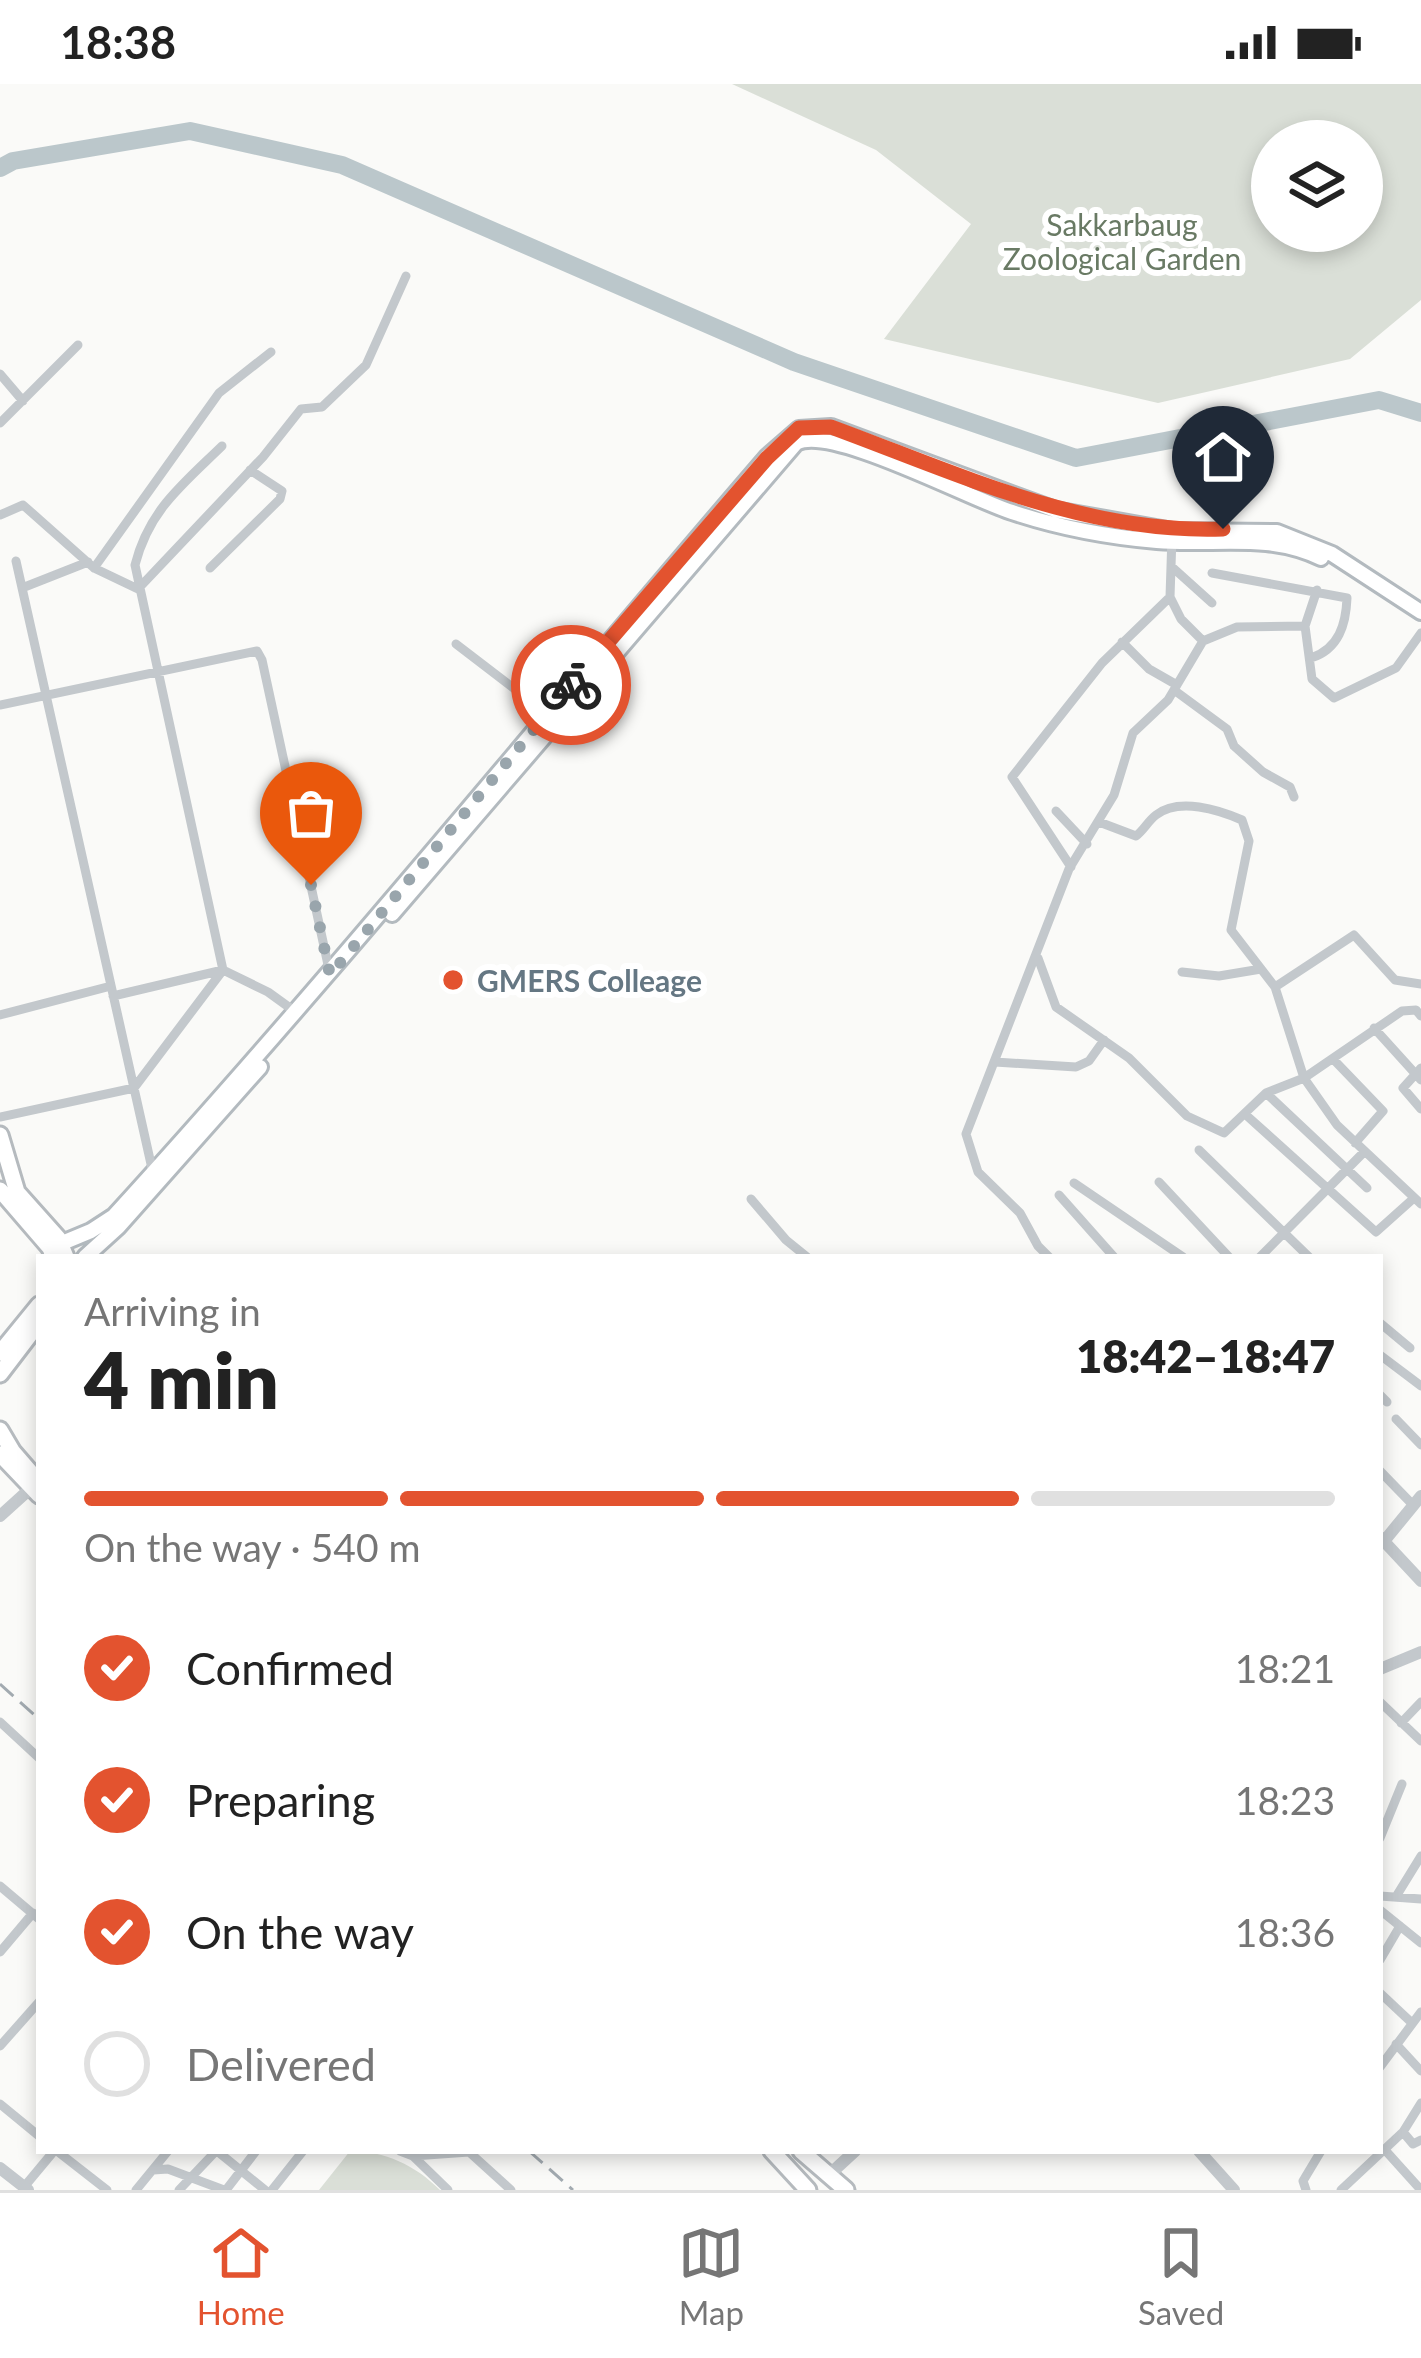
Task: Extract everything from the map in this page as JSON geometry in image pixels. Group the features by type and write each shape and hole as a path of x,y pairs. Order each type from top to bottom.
{"main road":[{"path":"0,1135 6,1191 57,1253 114,1216 297,1013 546,713 767,458 799,428 831,427 1055,510 1173,536"},
{"path":"89,1254 212,1124 804,439 829,440 1013,513 1119,536 1277,532 1310,542 1421,617"},
{"path":"0,1353 36,1309"},
{"path":"0,1374 36,1327"},
{"path":"0,1430 36,1488"},
{"path":"0,1454 36,1488"},
{"path":"775,2154 808,2190"},
{"path":"796,2177 806,2155 846,2190"}],"street":[{"path":"139,589 302,409 322,407 366,364 406,276"},
{"path":"0,423 78,346"},
{"path":"22,588 91,565 219,393 271,352"},
{"path":"0,374 22,401"},
{"path":"0,1117 134,1088 223,970 135,565 143,535 170,497 222,446"},
{"path":"210,568 280,499 282,491 250,470"},
{"path":"0,515 23,505 91,565 139,589"},
{"path":"1173,536 1170,597 1181,619 1203,641"},
{"path":"16,561 153,1173"},
{"path":"1172,567 1212,603"},
{"path":"1212,573 1347,598 1345,629 1320,656 1311,658"},
{"path":"1317,590 1305,626 1314,685 1334,698 1396,668 1419,647 1421,633"},
{"path":"1071,867 1012,778 1122,642 1170,597"},
{"path":"1046,1254 1019,1214 978,1172 966,1134 1071,867 1114,795 1133,733 1176,687 1203,641 1238,627 1305,626"},
{"path":"1122,642 1148,669 1227,729 1234,746 1263,772 1290,787 1294,796"},
{"path":"456,644 546,713"},
{"path":"0,705 257,651 330,975"},
{"path":"1099,822 1136,836 1153,817 1177,806 1224,812 1242,820 1249,841 1232,930 1275,987 1304,1078 1359,1148 1418,1201 1376,1232 1246,1115"},
{"path":"1056,812 1087,844"},
{"path":"1275,987 1354,935 1395,980 1421,984"},
{"path":"1038,958 1052,1002 1129,1058 1187,1115 1218,1132 1229,1130 1266,1093 1304,1078 1402,1011 1416,1010 1421,1016"},
{"path":"1182,972 1220,976 1261,969"},
{"path":"0,1015 223,970 297,1013"},
{"path":"1374,1028 1419,1074 1405,1084 1403,1092 1421,1109"},
{"path":"995,1062 1076,1066 1089,1061 1104,1040"},
{"path":"1263,1254 1348,1170 1383,1111 1333,1059"},
{"path":"1266,1093 1367,1188"},
{"path":"1199,1150 1306,1254"},
{"path":"1159,1182 1226,1254"},
{"path":"1074,1183 1179,1254"},
{"path":"1059,1195 1111,1254"},
{"path":"751,1199 803,1254"},
{"path":"1028,1254 1038,1246"},
{"path":"1383,1326 1410,1348"},
{"path":"1383,1357 1421,1386"},
{"path":"1396,1419 1421,1445"},
{"path":"1383,1473 1417,1501 1383,1538 1421,1581"},
{"path":"0,1516 36,1488"},
{"path":"1383,1668 1421,1652"},
{"path":"1401,1723 1421,1702"},
{"path":"1383,1705 1421,1741"},
{"path":"0,1722 36,1755"},
{"path":"1383,1831 1402,1784"},
{"path":"1397,1895 1421,1856"},
{"path":"0,1886 36,1916 0,1952"},
{"path":"1383,1895 1421,1899"},
{"path":"1383,1912 1421,1943"},
{"path":"1383,1955 1400,1926"},
{"path":"1383,1996 1412,2024"},
{"path":"0,2047 36,2010"},
{"path":"1383,2062 1421,2012"},
{"path":"1383,2040 1421,2071"},
{"path":"1421,2103 1385,2150 1421,2190"},
{"path":"0,2104 36,2134"},
{"path":"1403,2132 1413,2144 1421,2140"},
{"path":"0,2168 26,2188 54,2154"},
{"path":"60,2154 107,2190"},
{"path":"136,2190 166,2154"},
{"path":"178,2190 214,2154"},
{"path":"221,2154 268,2190 300,2154"},
{"path":"153,2170 168,2168 225,2190 254,2154"},
{"path":"408,2154 448,2190"},
{"path":"413,2156 435,2154"},
{"path":"471,2154 511,2190"},
{"path":"830,2174 852,2154"},
{"path":"1201,2154 1234,2190"},
{"path":"1341,2190 1381,2154"},
{"path":"1306,2190 1312,2156"}],"green space":[{"name":"Sakkarbaug Zoological Garden","path":"732,84 1421,84 1421,300 1350,359 1158,403 884,339 971,224 876,150"},
{"path":"348,2154 375,2154 399,2161 440,2190 319,2190"}],"waterway":[{"path":"0,168 13,161 190,131 342,165 794,362 1076,458 1379,400 1421,413"}],"railway":[{"path":"0,1684 36,1716"},
{"path":"532,2154 573,2190"}],"way so far":[{"path":"311,885 330,975 571,685"}],"place":[{"name":"GMERS Colleage","path":"453,980"}],"route":[{"path":"571,685 767,458 799,428 831,427 1055,510 1173,531 1223,529"}]}
